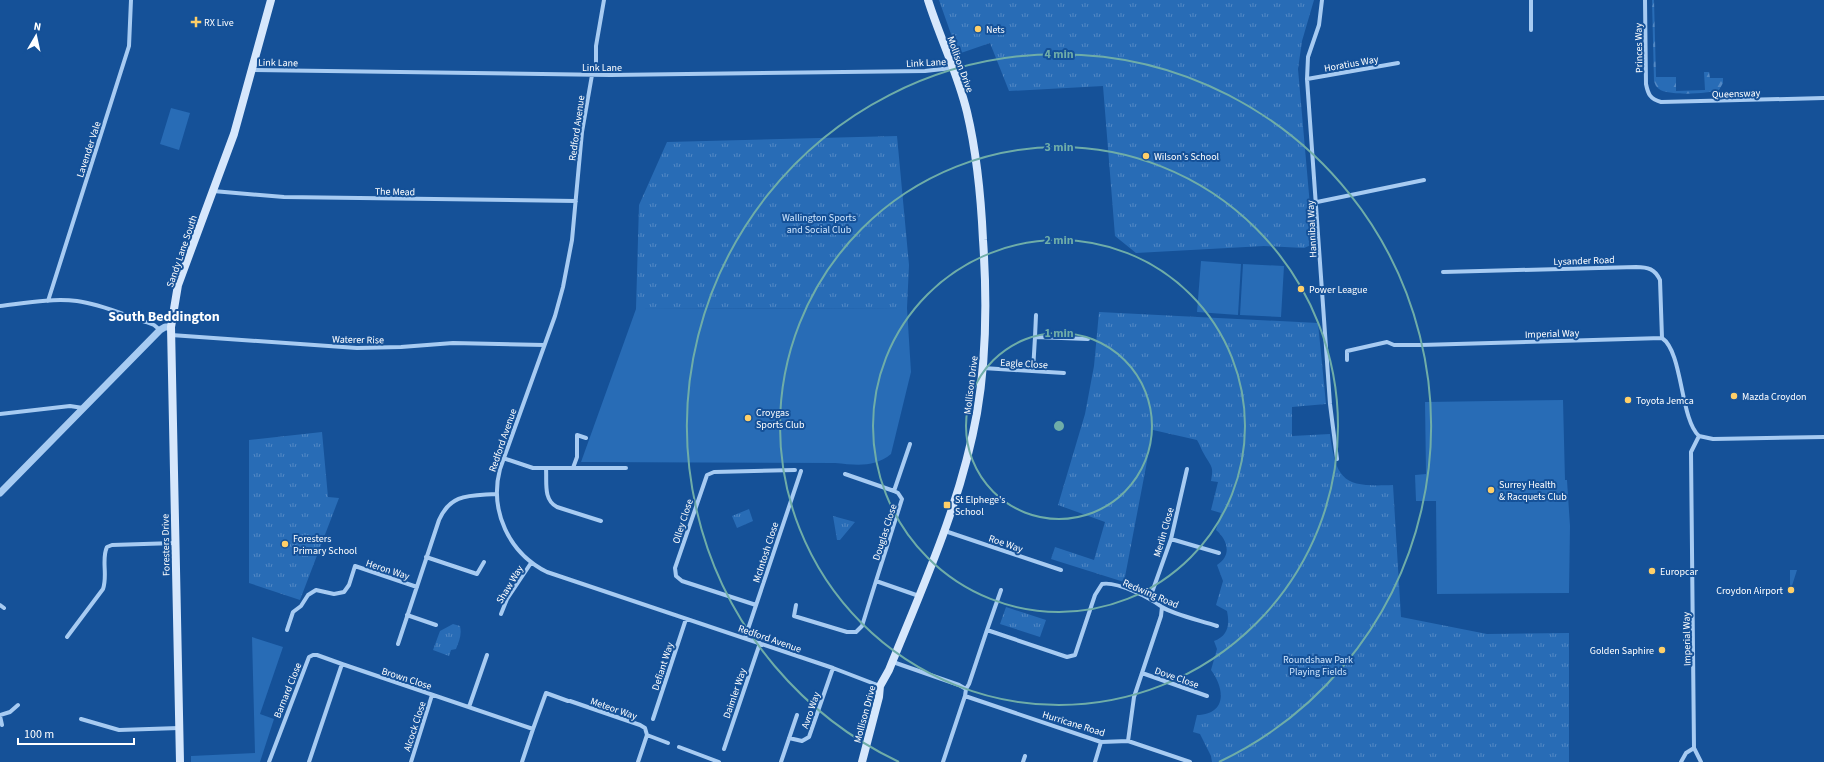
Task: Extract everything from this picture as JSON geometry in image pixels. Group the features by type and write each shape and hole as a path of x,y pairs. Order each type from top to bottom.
{"main road":[{"name":"Sandy Lane South","path":"171,331 178,285 234,134 271,0"},
{"name":"Mollison Drive","path":"862,762 879,697 880,686 892,662 945,531 969,451 983,368 987,303 978,170 967,110 928,0"},
{"name":"Foresters Drive","path":"171,331 180,762"}],"street":[{"name":"Lavender Vale","path":"48,301 129,46 131,0"},
{"name":"Redford Avenue","path":"604,0 596,46 596,70 592,75 582,132 570,254 563,288 499,473 496,494 500,516 506,532 516,548 531,563 548,572 833,668 880,686"},
{"name":"Hannibal Way","path":"1322,0 1319,25 1308,57 1307,79 1317,202 1330,404 1337,459"},
{"path":"1531,0 1531,30"},
{"name":"Princes Way","path":"1645,0 1646,84 1649,96"},
{"name":"Horatius Way","path":"1307,79 1398,63"},
{"name":"Link Lane","path":"252,70 592,75 910,71 942,70 952,68"},
{"name":"Queensway","path":"1649,96 1661,102 1824,98"},
{"path":"1317,202 1424,180"},
{"name":"The Mead","path":"213,191 284,197 576,202"},
{"name":"Lysander Road","path":"1443,272 1636,267 1651,269 1657,273 1660,280 1662,338"},
{"path":"0,306 48,301 77,301 93,304 154,325 160,330"},
{"path":"1033,372 1036,315"},
{"path":"0,493 160,330 165,327 171,331"},
{"name":"Waterer Rise","path":"171,331 357,348 401,347 453,343 544,345"},
{"path":"1035,337 1088,339"},
{"path":"1662,338 1667,343 1674,361 1692,426 1699,436 1713,439 1824,437"},
{"name":"Imperial Way","path":"1347,360 1347,351 1387,342 1394,345 1421,345 1662,338"},
{"name":"Eagle Close","path":"983,368 1064,373"},
{"path":"0,414 70,406 83,408"},
{"path":"573,468 577,457 577,435 586,438"},
{"name":"Imperial Way","path":"1699,436 1691,452 1694,748 1702,762"},
{"name":"Douglas Close","path":"894,491 910,444"},
{"path":"503,458 525,467 626,468"},
{"path":"546,468 548,498 551,504 601,521"},
{"name":"Merlin Close","path":"1150,598 1171,539 1187,469"},
{"name":"Olley Close","path":"756,605 682,581 676,576 675,568 707,475 714,472 795,470"},
{"name":"McIntosh Close","path":"745,638 801,471"},
{"name":"Douglas Close","path":"796,605 794,616 848,632 856,632 862,626 902,503 901,496 894,491 845,474"},
{"path":"398,644 426,557 444,510 458,498 465,496 496,494"},
{"name":"Roe Way","path":"945,531 1062,570"},
{"path":"1171,539 1219,553"},
{"path":"67,637 103,589 105,581 105,552 107,547 112,545 175,543"},
{"path":"426,557 477,574 484,562"},
{"name":"Shaw Way","path":"501,614 507,600 531,563"},
{"name":"Heron Way","path":"287,630 293,612 301,606 308,595 316,590 334,594 344,592 349,585 355,566 417,587"},
{"path":"876,581 919,596"},
{"name":"Redwing Road","path":"987,630 1067,657 1075,655 1095,595 1102,584 1111,584 1150,598 1162,607 1217,626"},
{"path":"943,762 966,689 1001,590"},
{"path":"1162,607 1161,616 1134,697 1128,741 1190,762"},
{"path":"407,615 436,625"},
{"name":"Defiant Way","path":"653,719 686,619"},
{"name":"Daimler Way","path":"724,748 760,643"},
{"name":"Barnard Close","path":"269,762 309,657 317,655 342,664"},
{"path":"469,708 487,655"},
{"path":"892,662 959,685 966,689"},
{"path":"309,762 342,664"},
{"name":"Brown Close","path":"342,664 533,729"},
{"name":"Avro Way","path":"789,738 802,741 809,737 833,668"},
{"name":"Dove Close","path":"1142,673 1208,696"},
{"name":"Meteor Way","path":"533,729 546,693 640,725 645,728 647,735 668,742"},
{"name":"Alcock Close","path":"410,762 432,695"},
{"name":"Hurricane Road","path":"965,696 1101,742 1128,741"},
{"path":"2,725 0,715 10,712 18,705"},
{"name":"Avro Way","path":"781,762 797,715"},
{"path":"81,719 119,730 179,728"},
{"path":"522,762 533,729"},
{"path":"638,762 647,735"},
{"path":"1095,762 1101,742"},
{"path":"679,747 719,762"},
{"path":"1681,762 1686,753 1694,748"},
{"path":"1023,762 1025,756"}],"green space":[{"path":"939,0 1314,0 1302,41 1298,69 1313,240 1311,245 1304,248 1264,246 1136,253 1115,236 1103,86 1009,91 990,43 958,54"},
{"path":"1652,0 1654,0 1656,77 1676,77 1676,91 1705,90 1704,72 1709,72 1710,78 1723,78 1723,83 1719,90 1698,93 1671,93 1659,89 1656,86 1654,81"},
{"path":"171,108 190,113 179,150 160,144"},
{"name":"Wallington Sports and Social Club","path":"897,136 909,265 907,308 636,309 639,205 667,142"},
{"path":"1201,261 1241,264 1238,315 1197,312"},
{"path":"1243,264 1284,266 1281,317 1240,315"},
{"name":"Croygas Sports Club","path":"907,308 911,372 891,454 878,462 857,465 835,463 581,462 636,309"},
{"name":"Roundshaw Park Playing Fields","path":"1099,312 1318,323 1326,404 1292,407 1292,436 1330,434 1336,463 1340,472 1346,479 1354,483 1364,485 1393,485 1401,617 1487,634 1569,633 1569,762 1212,762 1211,756 1200,734 1193,732 1197,715 1207,714 1214,710 1220,699 1221,692 1219,685 1211,670 1217,649 1214,641 1219,639 1225,633 1228,625 1227,611 1216,605 1223,581 1217,565 1225,557 1227,548 1223,538 1216,530 1221,513 1211,510 1218,482 1211,481 1211,466 1197,440 1153,430 1124,582 1051,559 1055,547 1094,560 1105,522 1058,505 1085,414 1094,366"},
{"name":"Surrey Health & Racquets Club","path":"1563,400 1565,480 1567,480 1570,526 1569,593 1437,594 1436,501 1416,501 1415,475 1426,474 1425,402"},
{"path":"322,432 328,497 339,498 300,600 249,583 249,440"},
{"path":"749,509 753,521 737,528 732,516"},
{"path":"833,516 855,522 840,540 837,540"},
{"path":"1790,570 1797,570 1790,592"},
{"path":"1006,607 1046,620 1040,637 1000,624"},
{"path":"453,624 460,626 461,629 460,638 456,649 451,650 449,656 433,650 440,631"},
{"path":"252,637 283,647 260,714 274,719 260,762 191,762 191,756 255,753"}],"place":[{"name":"RX Live","path":"196,22"},
{"name":"Nets","path":"978,29"},
{"name":"Wilson's School","path":"1146,156"},
{"name":"Power League","path":"1301,289"},
{"name":"Mazda Croydon","path":"1734,396"},
{"name":"Toyota Jemca","path":"1628,400"},
{"name":"Croygas Sports Club","path":"748,418"},
{"name":"Surrey Health & Racquets Club","path":"1491,490"},
{"name":"St Elphege's School","path":"947,505"},
{"name":"Foresters Primary School","path":"285,544"},
{"name":"Europcar","path":"1652,571"},
{"name":"Croydon Airport","path":"1791,590"},
{"name":"Golden Saphire","path":"1662,650"}],"district":[{"name":"South Beddington","path":"164,316"}]}
